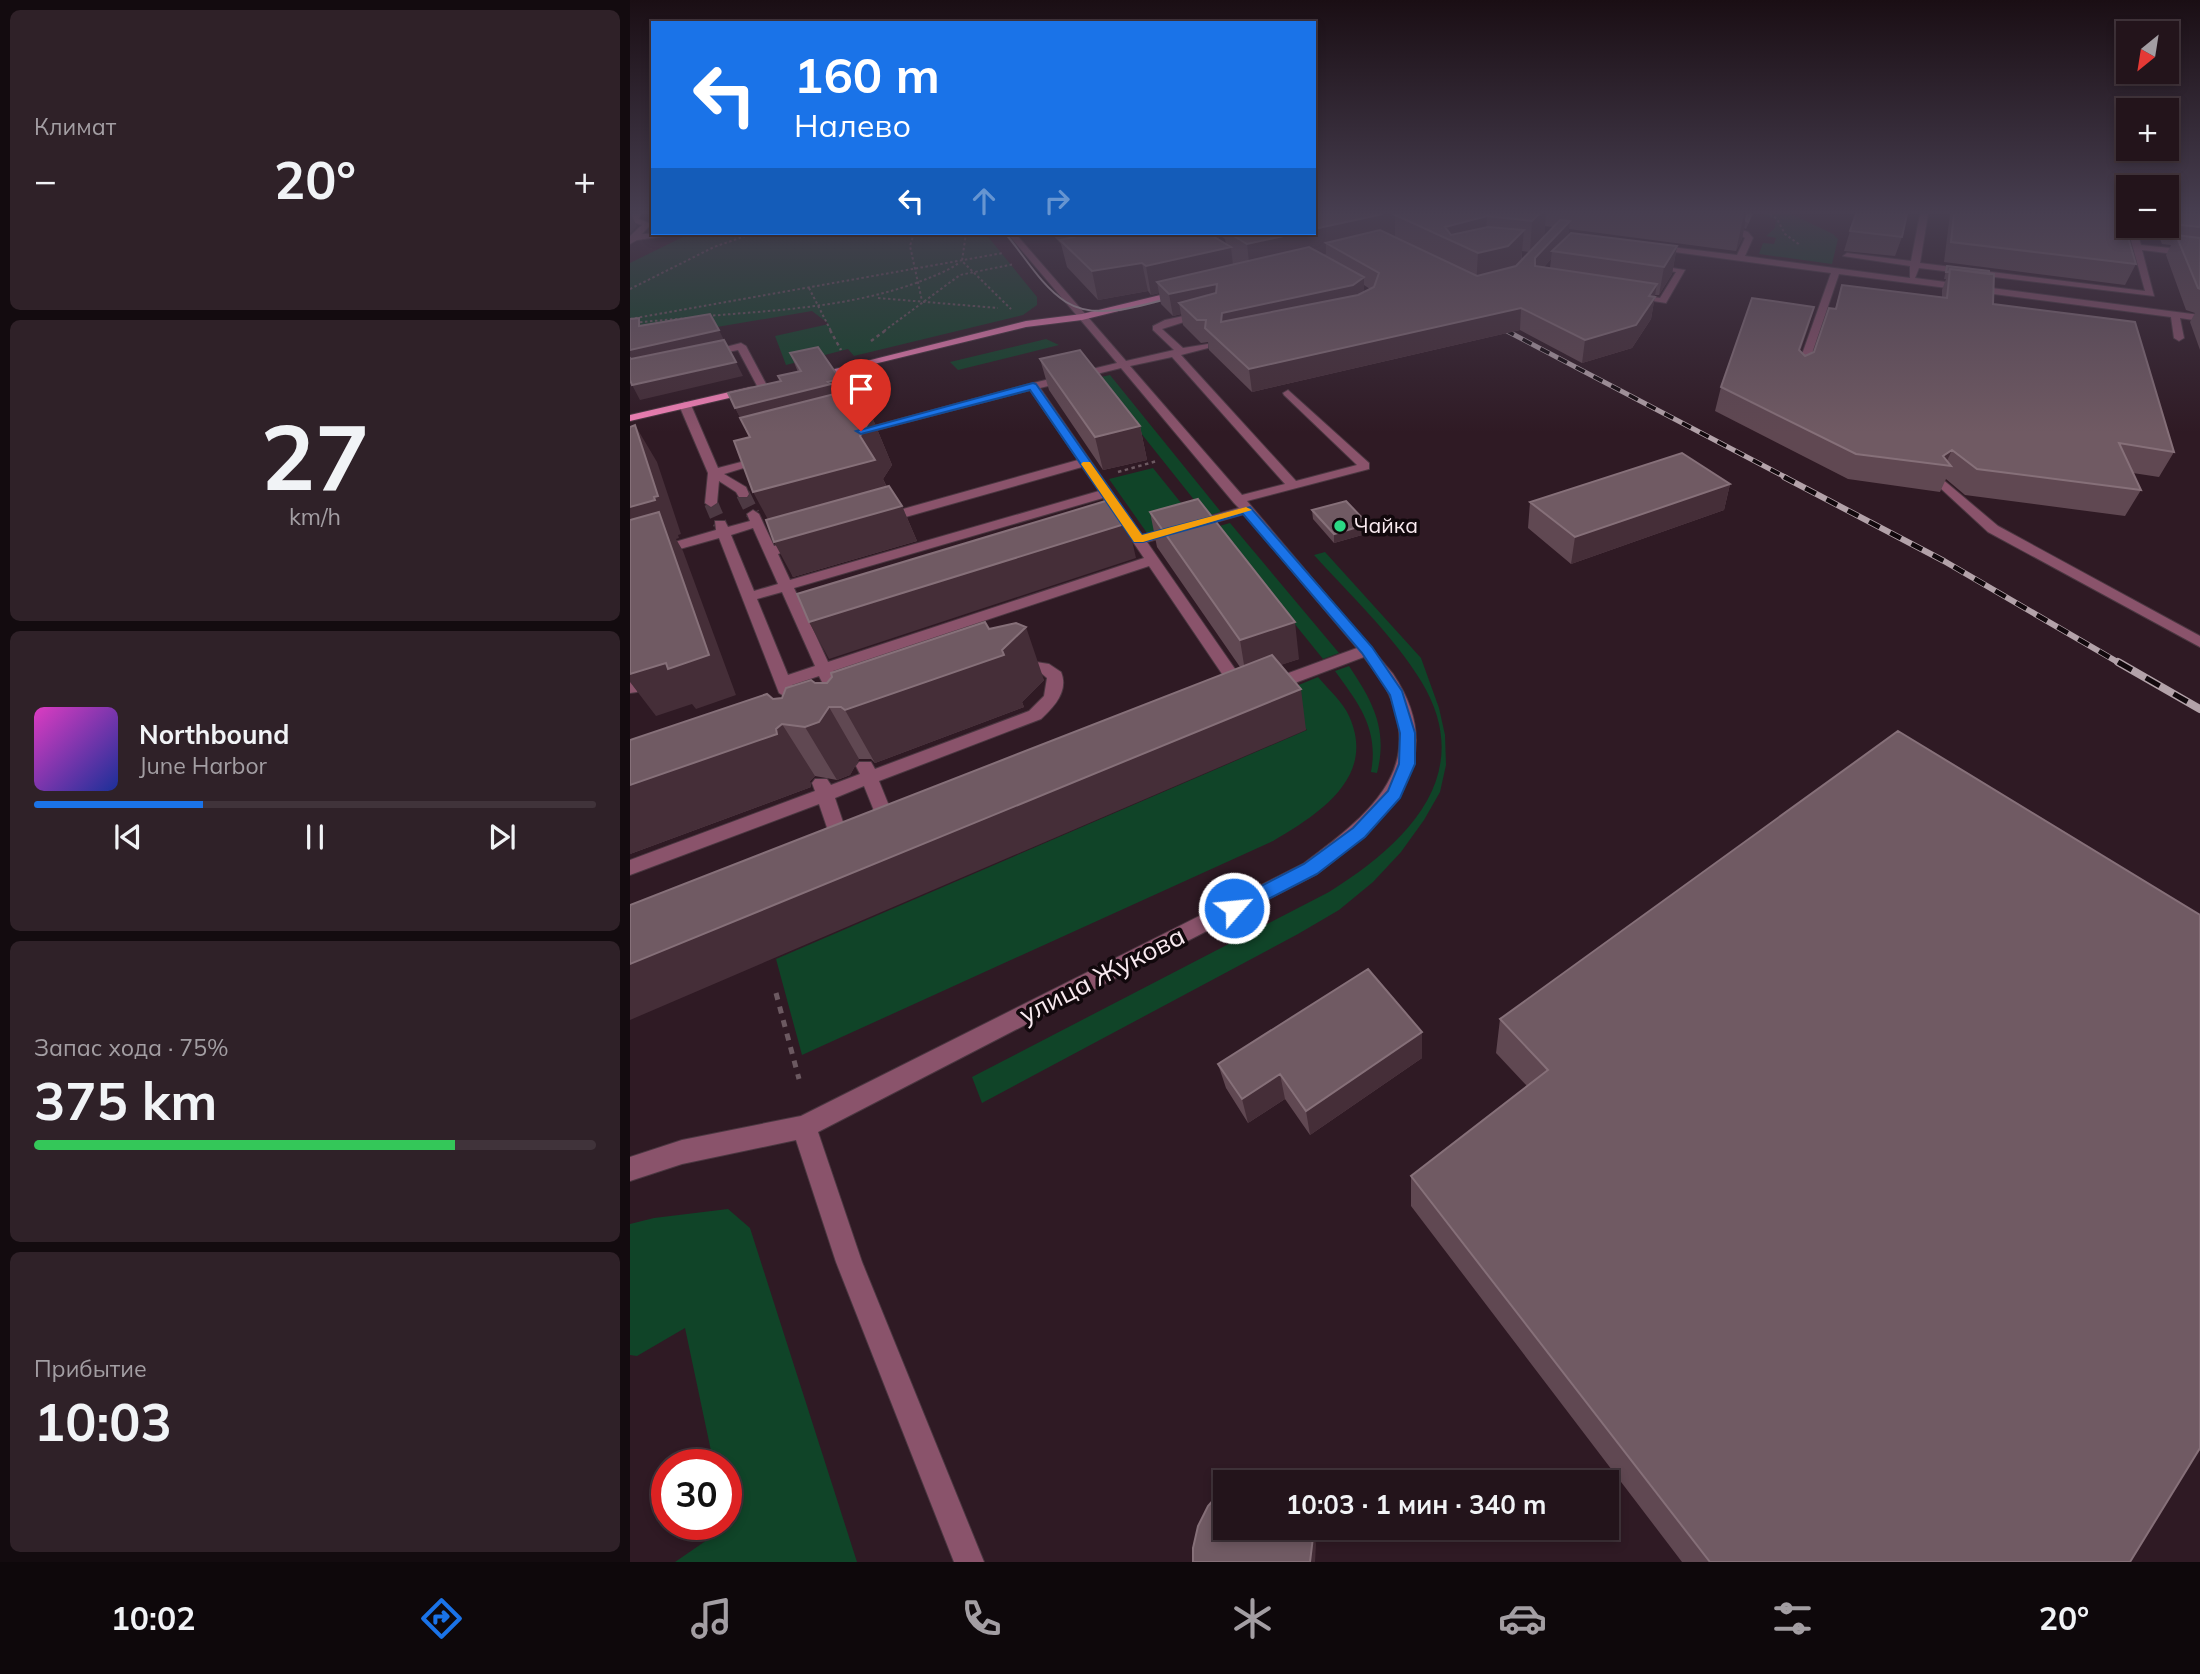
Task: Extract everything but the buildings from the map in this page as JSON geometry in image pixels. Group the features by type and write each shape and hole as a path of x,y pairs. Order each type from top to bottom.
{"main road":[{"path":"804,383 1034,333 1082,317 1198,289"},
{"path":"630,418 688,410 778,389"},
{"path":"630,430 688,410"}],"street":[{"name":"улица Жукова","path":"630,1169 682,1152 804,1127 1310,869 1359,832 1395,793 1407,764 1408,733 1397,694 1367,650 1057,287"},
{"path":"1621,295 1663,301 1671,287"},
{"path":"1800,374 1830,287"},
{"path":"1958,287 2200,318"},
{"path":"2095,287 2151,294 2149,287"},
{"path":"1215,310 1168,322 1156,328 1293,485"},
{"path":"2175,315 2179,338"},
{"path":"690,357 741,346 766,392"},
{"path":"836,438 1033,386 1204,346"},
{"path":"1033,386 1096,477 1122,527 1139,540 1153,560 1239,697 1367,650"},
{"path":"1139,540 1293,485 1365,466 1288,393"},
{"path":"688,410 714,473 711,503"},
{"path":"714,473 776,456"},
{"path":"875,522 1085,462"},
{"path":"714,473 742,490 743,494"},
{"path":"1941,482 1993,529 2200,642"},
{"path":"749,597 1106,493"},
{"path":"630,559 755,519 786,587 811,624 833,690"},
{"path":"722,528 792,704"},
{"path":"770,552 809,540"},
{"path":"783,682 1153,560"},
{"path":"630,868 868,772 1035,715 1050,702 1057,689 1055,677 1044,668 1026,664 994,669"},
{"path":"868,772 892,836"},
{"path":"823,789 844,855"},
{"path":"804,1127 849,1262 969,1562"}],"path":[{"path":"630,321 816,287"},
{"path":"874,298 907,287"},
{"path":"919,287 922,301"},
{"path":"862,348 943,287"},
{"path":"701,317 874,298 1014,312 990,287"},
{"path":"809,288 845,358"},
{"path":"630,321 690,318"},
{"path":"1096,477 1157,461"},
{"path":"776,993 799,1079"}],"green space":[{"path":"630,287 1029,287 1037,297 1037,305 1023,315 854,356 848,349 786,365 775,336 829,324 812,311 652,338 630,333"},
{"path":"1046,339 1059,345 958,370 950,362"},
{"path":"1110,375 1221,512 1207,516 1097,378"},
{"path":"1153,468 1194,519 1147,533 1109,479"},
{"path":"1230,523 1339,653 1323,659 1216,527"},
{"path":"1325,552 1421,658 1439,708 1445,735 1446,765 1440,792 1424,820 1401,852 1373,882 1339,910 982,1103 972,1077 1329,892 1383,853 1406,830 1425,804 1437,777 1442,747 1437,715 1421,681 1398,648 1314,555"},
{"path":"1349,666 1376,716 1381,743 1377,773 1371,772 1372,743 1365,718 1335,671"},
{"path":"1318,677 1349,716 1356,738 1355,757 1349,775 1339,791 1308,819 1273,841 802,1055 776,959 1307,730 1277,694"},
{"path":"728,1209 750,1228 857,1562 675,1562 707,1540 742,1540 742,1449 711,1449 685,1328 637,1356 630,1355 630,1224 654,1218"}],"tunnel":[{"path":"743,494 753,514"},
{"path":"711,503 720,524"}],"tram line":[{"path":"1048,287 1066,302 1092,311 1122,310 1178,296"}],"railway":[{"path":"1492,323 1508,331"},
{"path":"1505,330 1787,478"},
{"path":"1784,477 1944,561 2121,664"},
{"path":"2118,662 2200,709"}],"slow traffic":[{"path":"1087,464 1139,540 1246,510"}],"place":[{"name":"Чайка","path":"1340,526"}],"route":[{"path":"861,431 1033,386 1139,540 1246,510 1367,650 1397,694 1408,733 1407,764 1395,793 1359,832 1310,869 1234,908"}]}
